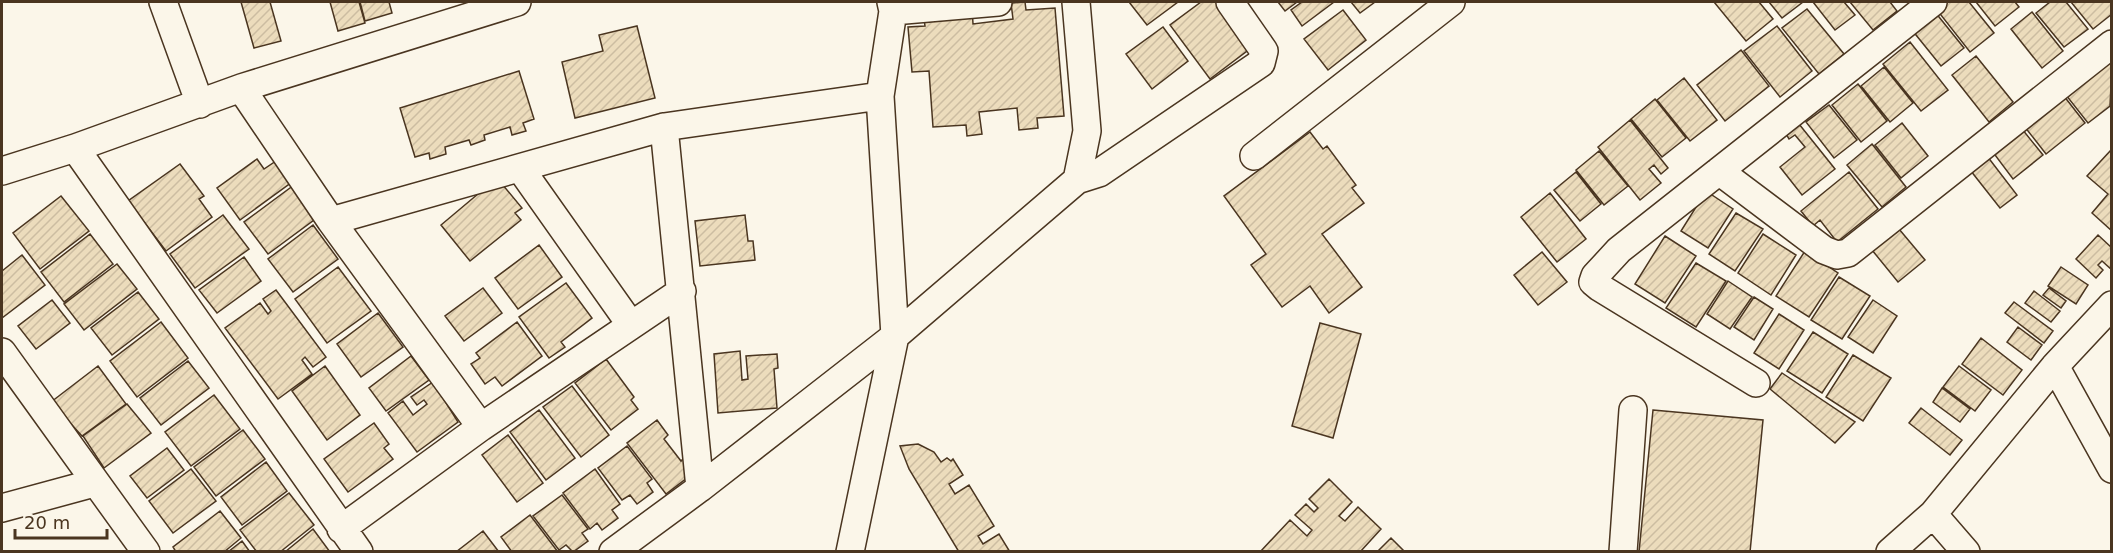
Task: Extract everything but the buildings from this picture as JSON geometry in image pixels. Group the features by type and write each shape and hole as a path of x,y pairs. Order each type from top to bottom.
{"street":[{"path":"164,2 200,104"},
{"path":"2,171 75,148 241,88 517,2"},
{"path":"850,552 895,336 880,96 892,6 998,2"},
{"path":"1076,2 1087,131 1077,180"},
{"path":"613,552 700,488 895,336 1077,180 1100,173 1261,63 1264,51 1230,2"},
{"path":"1254,156 1451,2"},
{"path":"1756,383 1593,282 1595,276 1619,250 1933,2"},
{"path":"1719,171 1824,250 1836,255 1848,252 2112,44"},
{"path":"241,88 331,222 481,427"},
{"path":"331,222 664,127 880,96"},
{"path":"664,127 700,488"},
{"path":"75,148 359,552"},
{"path":"520,168 631,325"},
{"path":"341,529 481,427 682,291"},
{"path":"1890,552 1933,514 2055,366 2112,305"},
{"path":"2,352 94,483 146,552"},
{"path":"2055,366 2112,469"},
{"path":"1623,552 1633,410"},
{"path":"2,508 94,483"},
{"path":"1933,514 1966,552"}]}
